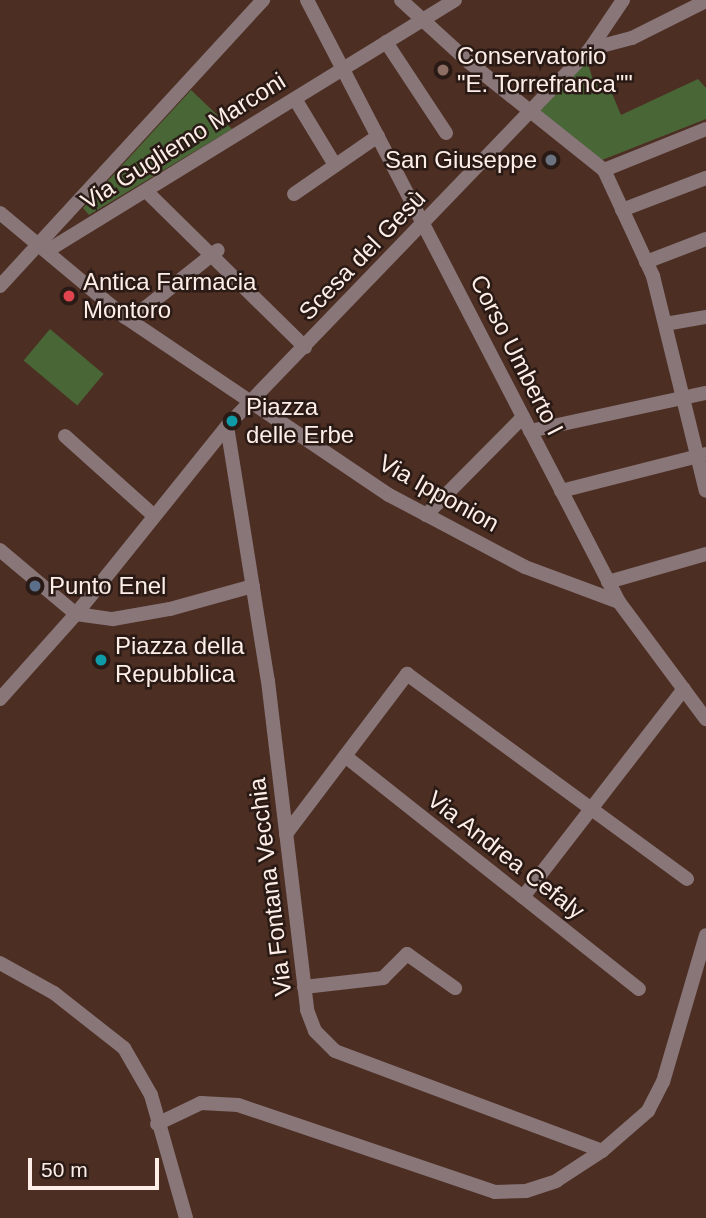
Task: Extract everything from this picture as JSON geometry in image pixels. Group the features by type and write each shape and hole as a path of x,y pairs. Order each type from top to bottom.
{"street":[{"path":"0,286 42,247 263,0"},
{"name":"Corso Umberto I","path":"307,0 619,602 706,719"},
{"path":"401,0 529,112 604,170 646,262 702,455 706,491"},
{"name":"Scesa del Gesù","path":"0,699 76,614 153,515 251,399 305,347 590,50 622,0"},
{"name":"Via Gugliemo Marconi","path":"42,247 146,191 452,1"},
{"path":"590,50 632,38 706,1"},
{"path":"386,42 446,133"},
{"path":"295,99 335,165"},
{"path":"604,170 706,129"},
{"path":"294,194 378,136"},
{"path":"622,210 706,178"},
{"path":"146,191 213,253 305,347"},
{"name":"Via Ipponion","path":"0,213 130,320 251,399 389,495 525,566 619,602"},
{"path":"646,262 706,239"},
{"path":"130,320 213,253"},
{"path":"665,324 706,317"},
{"path":"530,431 706,393"},
{"path":"426,515 523,417"},
{"name":"Via Fontana Vecchia","path":"227,426 253,586 304,987 315,1031 335,1051 602,1151"},
{"path":"65,436 153,515"},
{"path":"561,491 702,455"},
{"path":"0,550 76,614 113,619 170,609 253,586"},
{"path":"608,582 706,554"},
{"path":"286,834 407,674 687,879"},
{"path":"523,897 684,689"},
{"name":"Via Andrea Cefaly","path":"345,756 639,989"},
{"path":"157,1124 201,1103 238,1105 495,1192 526,1191 556,1181 602,1151 648,1111 663,1082 706,936"},
{"path":"304,987 383,978 407,954 455,988"},
{"path":"0,963 54,993 124,1048 151,1095 157,1124 186,1216"}],"green space":[{"path":"587,60 594,84 606,79 621,115 698,79 706,88 706,119 602,160 539,112"},
{"path":"191,90 232,129 89,215 83,208"},
{"path":"50,329 104,374 77,405 24,360"}],"place":[{"name":"Conservatorio \"E. Torrefranca\"\"","path":"443,70"},
{"name":"San Giuseppe","path":"551,160"},
{"name":"Antica Farmacia Montoro","path":"69,296"},
{"name":"Piazza delle Erbe","path":"232,421"},
{"name":"Punto Enel","path":"35,586"},
{"name":"Piazza della Repubblica","path":"101,660"}]}
